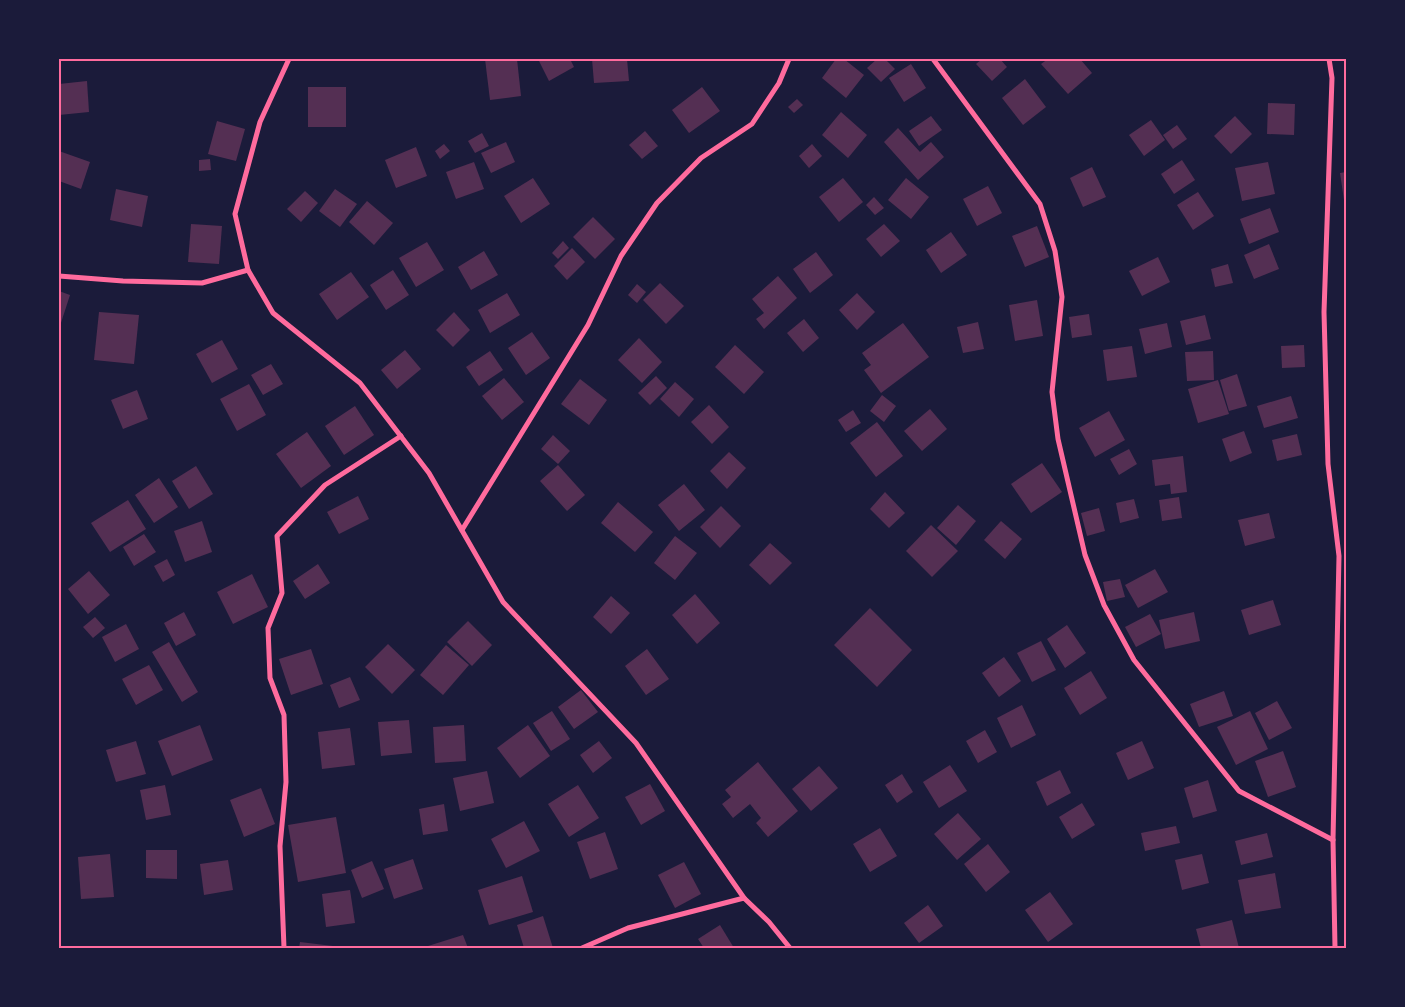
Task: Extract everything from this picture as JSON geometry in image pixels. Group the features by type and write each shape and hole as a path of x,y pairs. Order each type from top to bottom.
{"street":[{"path":"290,59 260,122 235,214 248,270 273,313 360,383 429,473 503,602 636,744 744,898 769,922 790,948"},
{"path":"462,530 588,325 612,272 626,248 658,203 701,158 752,124 779,83 789,59"},
{"path":"933,59 1040,204 1055,252 1062,297 1052,392 1058,439 1085,555 1104,604 1134,660 1238,791 1333,840"},
{"path":"1329,59 1332,88 1324,312 1328,464 1339,556 1333,840 1335,948"},
{"path":"59,275 122,282 202,283 248,270"},
{"path":"284,948 280,846 286,782 284,715 270,678 268,628 282,593 277,536 325,485 401,436"},
{"path":"582,948 628,928 744,898"}],"building":[{"path":"485,59 517,59 521,96 490,100"},
{"path":"538,59 570,59 574,67 549,81"},
{"path":"592,59 627,59 629,81 594,83"},
{"path":"836,59 844,59 864,75 846,98 822,78"},
{"path":"877,59 885,59 895,69 881,82 867,68"},
{"path":"982,59 1000,59 1007,67 992,81 976,64"},
{"path":"1048,59 1080,59 1092,73 1068,94 1041,64"},
{"path":"911,64 926,88 904,102 889,78"},
{"path":"1025,79 1046,107 1023,125 1002,98"},
{"path":"87,81 89,112 59,115 59,84"},
{"path":"308,87 346,87 346,127 308,127"},
{"path":"702,87 720,111 689,133 672,110"},
{"path":"797,99 803,105 794,113 788,107"},
{"path":"1268,103 1295,104 1294,135 1267,134"},
{"path":"841,112 867,135 848,158 822,135"},
{"path":"931,116 942,130 919,146 909,131"},
{"path":"1235,116 1252,134 1231,154 1214,136"},
{"path":"1151,120 1165,140 1144,156 1129,135"},
{"path":"217,121 245,129 236,161 208,154"},
{"path":"1177,125 1187,139 1173,149 1163,135"},
{"path":"898,128 920,152 931,142 944,157 918,180 884,142"},
{"path":"645,131 658,146 642,159 629,145"},
{"path":"482,133 489,146 475,153 468,141"},
{"path":"506,142 515,162 491,173 481,153"},
{"path":"444,144 450,151 440,159 435,151"},
{"path":"812,144 822,156 809,168 799,156"},
{"path":"416,147 427,176 396,188 385,160"},
{"path":"59,151 90,162 81,189 59,181"},
{"path":"210,159 211,170 199,171 199,160"},
{"path":"1182,160 1195,180 1174,194 1161,174"},
{"path":"474,162 484,189 456,199 446,172"},
{"path":"1268,162 1275,194 1242,201 1235,168"},
{"path":"1092,167 1106,197 1083,207 1070,178"},
{"path":"1346,172 1346,206 1345,207 1340,173"},
{"path":"533,178 550,204 521,223 504,196"},
{"path":"843,178 863,202 839,222 819,197"},
{"path":"906,178 929,197 911,219 888,200"},
{"path":"988,186 1002,213 977,226 963,199"},
{"path":"116,189 148,196 142,227 110,220"},
{"path":"335,189 357,204 340,227 319,211"},
{"path":"305,191 318,203 301,222 287,209"},
{"path":"1198,192 1214,216 1193,230 1177,205"},
{"path":"874,197 884,208 875,215 866,205"},
{"path":"367,201 393,223 374,245 349,222"},
{"path":"1270,208 1279,232 1249,244 1240,219"},
{"path":"593,217 615,239 595,259 573,237"},
{"path":"191,224 222,226 219,264 188,262"},
{"path":"884,224 900,241 881,257 866,239"},
{"path":"1037,226 1049,257 1025,267 1012,236"},
{"path":"951,232 967,255 941,273 926,250"},
{"path":"563,241 569,248 558,259 552,253"},
{"path":"427,242 444,270 416,287 399,258"},
{"path":"1269,244 1279,269 1254,279 1244,255"},
{"path":"572,248 585,262 567,280 554,266"},
{"path":"484,251 498,275 471,290 458,267"},
{"path":"816,252 833,275 810,293 793,269"},
{"path":"1158,257 1170,282 1142,296 1129,271"},
{"path":"1228,264 1233,283 1215,287 1211,269"},
{"path":"393,270 409,295 386,310 370,285"},
{"path":"351,272 369,297 337,320 319,294"},
{"path":"778,276 797,298 764,329 756,319 764,313 752,299"},
{"path":"660,283 684,306 666,324 643,300"},
{"path":"637,284 646,292 637,303 628,295"},
{"path":"59,291 70,295 59,329"},
{"path":"507,293 520,315 490,333 478,310"},
{"path":"857,293 875,312 857,330 839,310"},
{"path":"1037,300 1043,336 1015,341 1009,305"},
{"path":"99,312 139,315 134,364 94,360"},
{"path":"454,312 470,330 453,347 436,330"},
{"path":"1089,314 1092,335 1072,338 1069,317"},
{"path":"1205,315 1211,339 1186,345 1180,321"},
{"path":"804,319 819,338 803,352 787,333"},
{"path":"978,322 984,349 963,353 957,327"},
{"path":"903,323 929,357 881,393 864,370 871,365 862,353"},
{"path":"1167,323 1172,347 1145,354 1139,329"},
{"path":"532,332 550,358 526,375 508,348"},
{"path":"639,338 662,362 642,383 618,360"},
{"path":"222,340 238,369 212,383 196,354"},
{"path":"735,345 764,372 744,394 715,367"},
{"path":"1304,345 1305,367 1282,368 1281,346"},
{"path":"1132,346 1137,377 1107,381 1103,350"},
{"path":"405,350 421,369 397,389 381,370"},
{"path":"490,351 503,370 479,386 466,367"},
{"path":"1213,351 1214,380 1187,381 1185,352"},
{"path":"271,364 283,384 263,395 251,375"},
{"path":"1237,374 1247,406 1229,411 1220,380"},
{"path":"656,376 667,388 650,405 638,393"},
{"path":"504,378 524,402 502,420 482,396"},
{"path":"580,379 607,400 589,425 561,404"},
{"path":"1218,380 1229,414 1198,423 1188,389"},
{"path":"675,382 694,399 679,417 660,399"},
{"path":"249,384 266,415 237,431 220,399"},
{"path":"137,390 148,419 123,429 111,400"},
{"path":"882,395 896,406 884,422 870,411"},
{"path":"1291,396 1298,418 1264,428 1257,406"},
{"path":"709,405 729,427 712,444 691,422"},
{"path":"355,406 374,435 344,455 325,426"},
{"path":"930,409 947,429 922,451 904,431"},
{"path":"853,410 861,423 846,432 838,420"},
{"path":"1109,411 1125,440 1095,457 1079,428"},
{"path":"877,422 903,456 876,477 850,443"},
{"path":"1244,431 1252,453 1230,462 1222,439"},
{"path":"307,432 331,466 301,488 276,454"},
{"path":"1297,434 1302,455 1277,461 1272,440"},
{"path":"553,435 570,451 558,464 541,449"},
{"path":"1129,449 1137,464 1119,475 1110,459"},
{"path":"729,452 746,468 727,489 710,471"},
{"path":"1183,456 1187,492 1171,494 1170,484 1155,486 1152,460"},
{"path":"1042,463 1062,492 1031,513 1011,484"},
{"path":"558,465 585,495 567,511 540,481"},
{"path":"196,466 213,494 189,509 172,481"},
{"path":"159,478 178,507 154,523 135,495"},
{"path":"684,484 705,510 679,531 658,505"},
{"path":"885,492 905,513 889,528 870,509"},
{"path":"358,496 369,519 339,534 327,512"},
{"path":"1179,497 1182,518 1162,521 1159,500"},
{"path":"1134,499 1139,518 1120,523 1116,503"},
{"path":"128,500 146,529 110,552 91,523"},
{"path":"618,502 653,532 635,552 601,523"},
{"path":"958,505 976,521 956,545 937,528"},
{"path":"721,506 741,526 720,548 700,527"},
{"path":"1099,508 1105,531 1087,536 1081,513"},
{"path":"1269,513 1275,538 1245,546 1238,520"},
{"path":"202,521 212,552 185,562 174,531"},
{"path":"1001,521 1022,539 1005,559 984,540"},
{"path":"931,525 958,551 932,577 906,551"},
{"path":"144,534 156,552 134,566 123,547"},
{"path":"675,536 697,553 675,580 654,563"},
{"path":"770,543 792,563 770,585 749,565"},
{"path":"167,559 175,575 163,582 154,566"},
{"path":"318,564 330,583 305,599 293,581"},
{"path":"1155,569 1168,592 1138,608 1125,585"},
{"path":"89,571 110,595 88,614 68,589"},
{"path":"252,574 268,607 233,624 217,592"},
{"path":"1120,579 1125,597 1107,601 1103,582"},
{"path":"695,594 720,623 697,644 672,615"},
{"path":"611,596 630,613 611,634 593,617"},
{"path":"1273,600 1281,625 1249,635 1241,610"},
{"path":"870,608 912,650 877,687 834,645"},
{"path":"184,612 196,635 176,646 164,623"},
{"path":"1194,612 1200,641 1165,649 1159,620"},
{"path":"1150,614 1161,634 1136,647 1125,627"},
{"path":"95,617 105,628 93,638 83,627"},
{"path":"468,621 492,645 472,666 447,642"},
{"path":"126,624 139,649 115,662 102,637"},
{"path":"1067,625 1086,653 1065,668 1047,639"},
{"path":"1041,641 1056,670 1032,682 1017,653"},
{"path":"169,642 198,692 182,702 152,652"},
{"path":"388,644 415,670 392,694 365,667"},
{"path":"446,645 469,665 443,695 420,675"},
{"path":"311,649 323,684 291,695 279,659"},
{"path":"647,649 669,679 646,695 625,666"},
{"path":"1004,657 1021,681 999,697 982,673"},
{"path":"149,665 163,690 136,705 122,679"},
{"path":"1091,671 1107,698 1080,715 1064,688"},
{"path":"350,677 360,700 339,708 330,685"},
{"path":"581,690 598,712 574,729 558,707"},
{"path":"1224,691 1233,716 1199,727 1190,704"},
{"path":"1277,701 1292,728 1269,740 1255,713"},
{"path":"1022,705 1036,735 1011,748 997,718"},
{"path":"552,711 570,739 551,751 533,723"},
{"path":"1250,711 1268,749 1236,765 1217,727"},
{"path":"409,720 412,753 381,756 378,722"},
{"path":"200,725 213,760 172,776 158,741"},
{"path":"464,725 466,761 435,763 433,727"},
{"path":"528,725 550,756 520,778 497,748"},
{"path":"350,728 355,765 322,769 318,732"},
{"path":"985,730 997,752 978,763 966,741"},
{"path":"136,741 146,774 116,782 106,750"},
{"path":"599,741 612,758 593,773 580,755"},
{"path":"1142,741 1154,768 1128,780 1116,753"},
{"path":"1283,751 1296,787 1268,797 1255,761"},
{"path":"758,762 798,811 768,837 756,823 761,818 750,804 733,818 722,804 731,797 725,790"},
{"path":"950,765 967,791 939,808 923,782"},
{"path":"819,766 838,788 811,811 792,789"},
{"path":"1060,770 1071,793 1047,806 1036,782"},
{"path":"487,771 494,803 460,811 453,778"},
{"path":"902,774 913,792 897,803 885,785"},
{"path":"1208,780 1217,811 1193,818 1184,788"},
{"path":"650,784 665,811 641,825 625,797"},
{"path":"165,785 171,815 146,820 140,790"},
{"path":"578,785 599,818 569,837 548,804"},
{"path":"261,788 275,824 244,837 230,800"},
{"path":"1082,803 1095,825 1072,839 1059,817"},
{"path":"444,804 448,831 423,835 419,809"},
{"path":"958,813 981,839 957,860 934,834"},
{"path":"336,817 346,873 298,882 288,825"},
{"path":"524,821 540,851 506,868 491,839"},
{"path":"1176,826 1180,843 1145,851 1141,833"},
{"path":"880,828 897,856 870,872 853,844"},
{"path":"605,832 618,869 590,879 577,842"},
{"path":"1267,833 1273,857 1241,865 1235,841"},
{"path":"988,844 1010,872 986,892 964,864"},
{"path":"146,850 177,850 177,879 146,878"},
{"path":"110,854 114,897 81,899 78,857"},
{"path":"1202,854 1209,883 1182,890 1175,860"},
{"path":"413,859 423,889 394,899 384,869"},
{"path":"228,860 233,890 204,895 200,864"},
{"path":"372,861 384,889 362,898 351,870"},
{"path":"684,862 701,894 675,908 658,875"},
{"path":"1275,873 1281,908 1245,914 1238,880"},
{"path":"522,876 533,912 489,925 478,890"},
{"path":"350,890 355,923 326,927 322,894"},
{"path":"1050,892 1073,924 1048,942 1025,910"},
{"path":"928,905 943,926 919,943 904,923"},
{"path":"543,916 553,948 524,948 517,925"},
{"path":"1232,920 1239,948 1201,948 1196,929"},
{"path":"720,925 734,948 704,948 698,939"},
{"path":"463,935 468,948 429,948 428,946"},
{"path":"300,942 333,946 332,948 299,948"}]}
